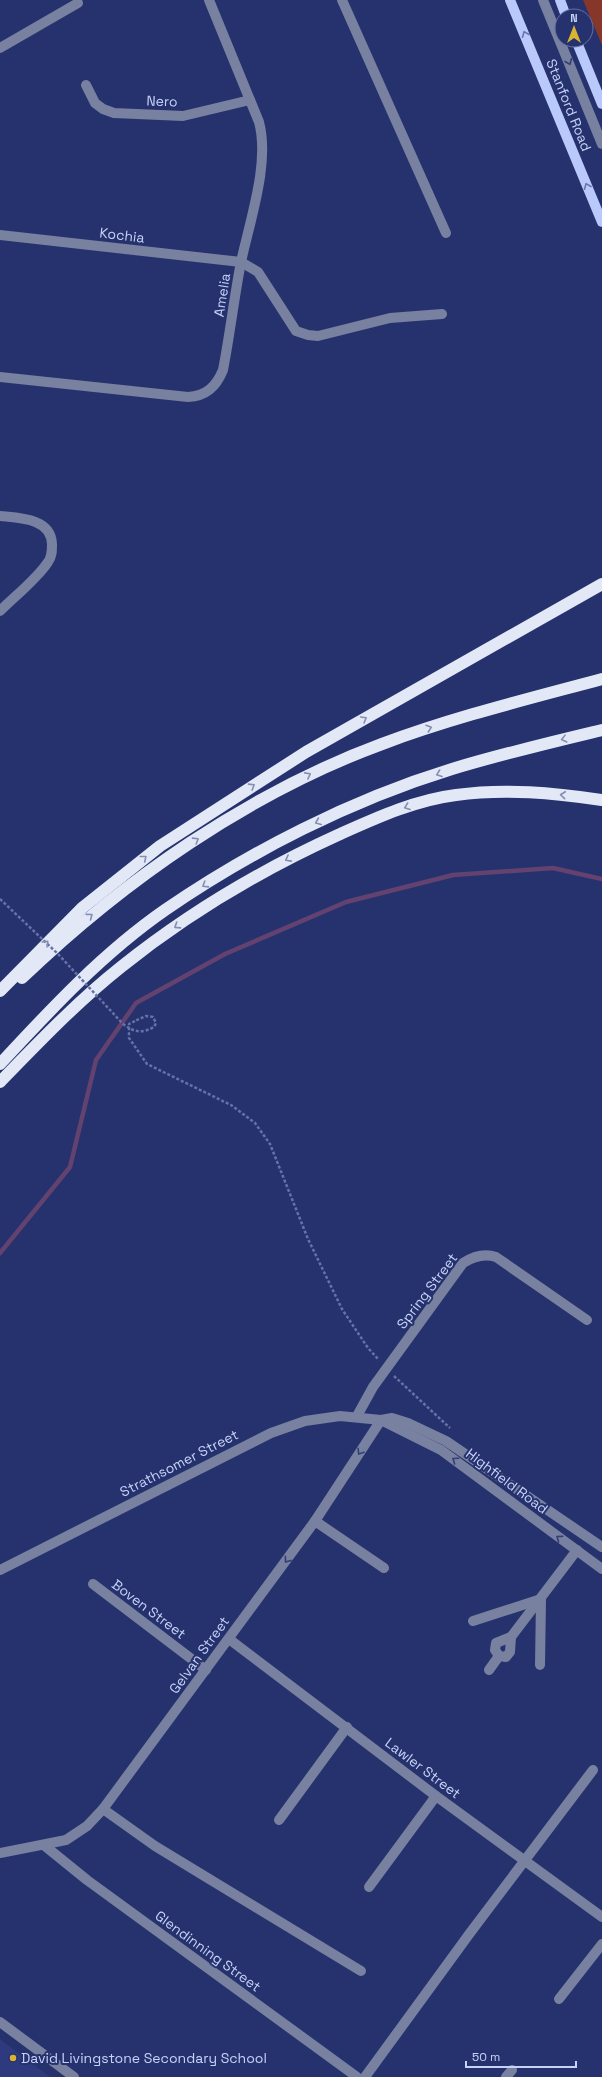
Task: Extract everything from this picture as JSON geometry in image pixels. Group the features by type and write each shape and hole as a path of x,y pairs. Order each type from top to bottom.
{"highway":[{"path":"0,991 82,908 160,846 306,752 602,584"},
{"path":"0,1000 85,920 165,859 238,814 314,772 381,744 443,723 602,679"},
{"path":"0,1064 47,1014 110,954 164,911 224,873 299,830 367,801 451,770 602,730"},
{"path":"0,1082 59,1022 120,967 173,928 241,885 308,849 371,820 411,806 455,795 492,792 529,792 602,800"}],"main road":[{"name":"Stanford Road","path":"510,0 602,222"},
{"path":"579,48 602,104"}],"street":[{"name":"Amelia","path":"0,377 188,397 204,394 216,385 223,370 241,262 252,220 263,153 262,134 250,100 209,0"},
{"path":"342,0 446,233"},
{"path":"543,0 602,144"},
{"path":"0,48 78,3"},
{"name":"Nero","path":"86,85 95,103 103,109 114,113 183,116 250,100"},
{"name":"Kochia","path":"0,235 241,262"},
{"path":"241,262 258,272 296,331 308,335 318,336 390,318 442,314"},
{"path":"0,516 38,523 50,535 52,549 49,562 0,611"},
{"name":"Spring Street","path":"357,1416 387,1368 463,1263 471,1257 480,1255 496,1257 587,1320"},
{"name":"Strathsomer Street","path":"0,1570 271,1433 305,1421 340,1416 357,1416 388,1421"},
{"name":"Gelvan Street","path":"0,1853 45,1846 74,1836 87,1826 103,1809 388,1421"},
{"name":"Highfield Road","path":"388,1421 425,1430 446,1441 602,1547"},
{"name":"Highfield Road","path":"388,1421 441,1450 602,1569"},
{"path":"315,1521 384,1568"},
{"path":"489,1670 499,1656 495,1650 496,1643 511,1637 577,1550"},
{"name":"Boven Street","path":"93,1584 206,1670"},
{"path":"473,1621 540,1599"},
{"path":"540,1599 540,1665"},
{"name":"Lawler Street","path":"228,1639 348,1727 436,1796 602,1917"},
{"path":"279,1820 348,1727"},
{"path":"365,2077 592,1770"},
{"path":"369,1887 436,1796"},
{"path":"103,1809 155,1846 361,1971"},
{"name":"Glendinning Street","path":"45,1846 86,1880 357,2077"},
{"path":"560,1999 602,1944"},
{"path":"0,2022 74,2077"}],"path":[{"path":"0,899 58,954 123,1024 133,1031 139,1032 154,1027 156,1023 153,1017 146,1016 129,1024 129,1038 147,1064 231,1105 255,1123 270,1144 308,1239 342,1309 368,1348 408,1390 454,1432"}],"shaded area":[{"path":"583,0 602,0 602,45 594,26 594,8 586,8"},
{"name":"David Livingstone Secondary School","path":"0,2039 50,2077 0,2077"}],"waterway":[{"path":"0,1253 70,1167 96,1060 136,1003 225,954 346,902 453,875 553,868 602,879"}],"place":[{"name":"David Livingstone Secondary School","path":"13,2058"}]}
